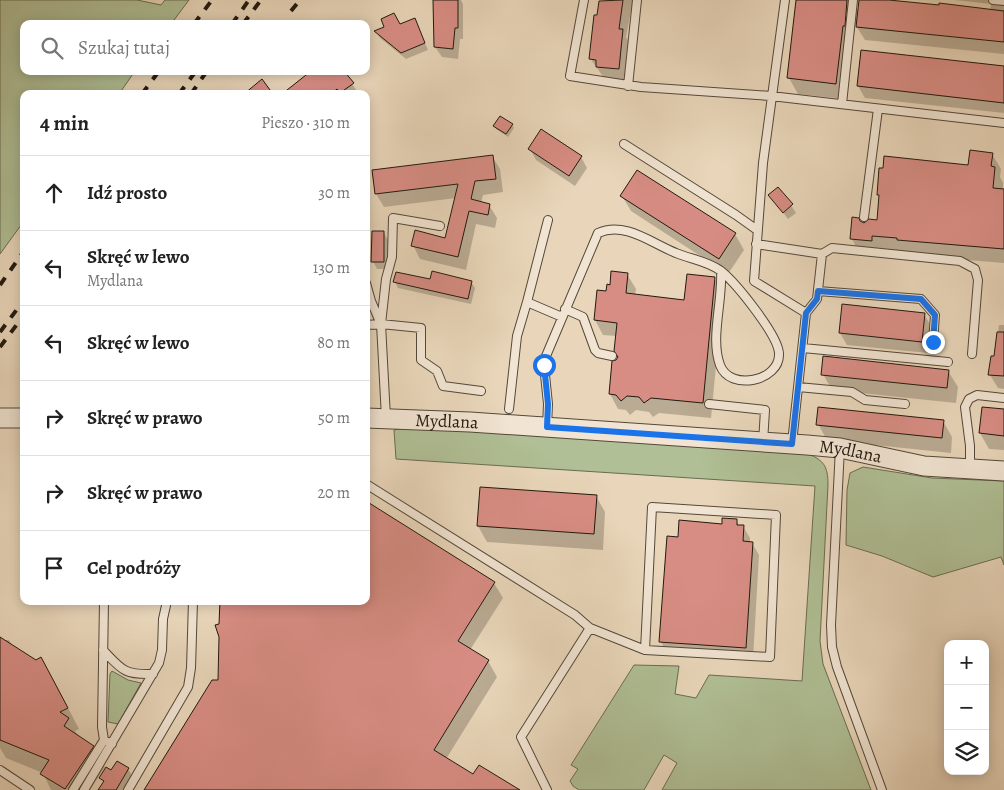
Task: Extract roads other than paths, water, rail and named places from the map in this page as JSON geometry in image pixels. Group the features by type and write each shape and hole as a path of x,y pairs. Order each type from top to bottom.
{"street":[{"path":"0,418 20,418"},
{"name":"Mydlana","path":"370,418 547,427 840,448 924,466 1004,471"}],"lane":[{"path":"584,0 570,76 628,86 771,96 1004,123"},
{"path":"628,86 637,0"},
{"path":"785,0 771,96 757,230 754,281 806,313"},
{"path":"842,104 853,0"},
{"path":"993,0 1004,1"},
{"path":"864,217 878,109"},
{"path":"624,144 757,230"},
{"path":"386,418 381,324 386,279 392,257 393,218 440,226"},
{"path":"509,409 517,336 528,302 548,220"},
{"path":"547,427 548,404 544,365 546,356 598,233 606,229 616,229 648,238 675,253 721,271 742,293 775,339 779,354 776,364 765,375 753,381 731,378 720,367 716,336 722,286 721,271"},
{"path":"756,244 822,254 832,248 928,256 960,261 975,269 978,280 972,354"},
{"path":"792,444 806,313 817,299 822,254"},
{"path":"818,291 921,299 935,315 933,342"},
{"path":"370,297 381,324"},
{"path":"528,302 583,317 595,350 598,353 612,356"},
{"path":"370,325 421,328 421,360 437,371 443,386 481,391"},
{"path":"803,348 948,362"},
{"path":"798,387 852,392 865,400 905,404"},
{"path":"970,469 970,446 965,407 970,399 978,396 1004,398"},
{"path":"710,404 765,410 762,442"},
{"path":"840,448 831,625 832,647 837,667 882,790"},
{"path":"370,487 575,615 590,628 645,650 770,657 776,515 652,507 645,650"},
{"path":"73,790 104,740 102,727 104,605"},
{"path":"84,790 159,663 166,605"},
{"path":"128,790 188,687 191,668 193,605"},
{"path":"547,790 521,736 590,628"},
{"path":"103,650 123,671 133,674 153,674"},
{"path":"104,740 112,744"},
{"path":"0,770 30,790"}],"railway":[{"path":"197,20 212,0"},
{"path":"235,20 249,0"},
{"path":"246,20 261,0"},
{"path":"291,11 300,0"},
{"path":"145,90 156,75"},
{"path":"182,90 193,75"},
{"path":"194,90 204,75"},
{"path":"0,285 20,257"},
{"path":"0,332 20,305"},
{"path":"0,347 20,320"}]}
